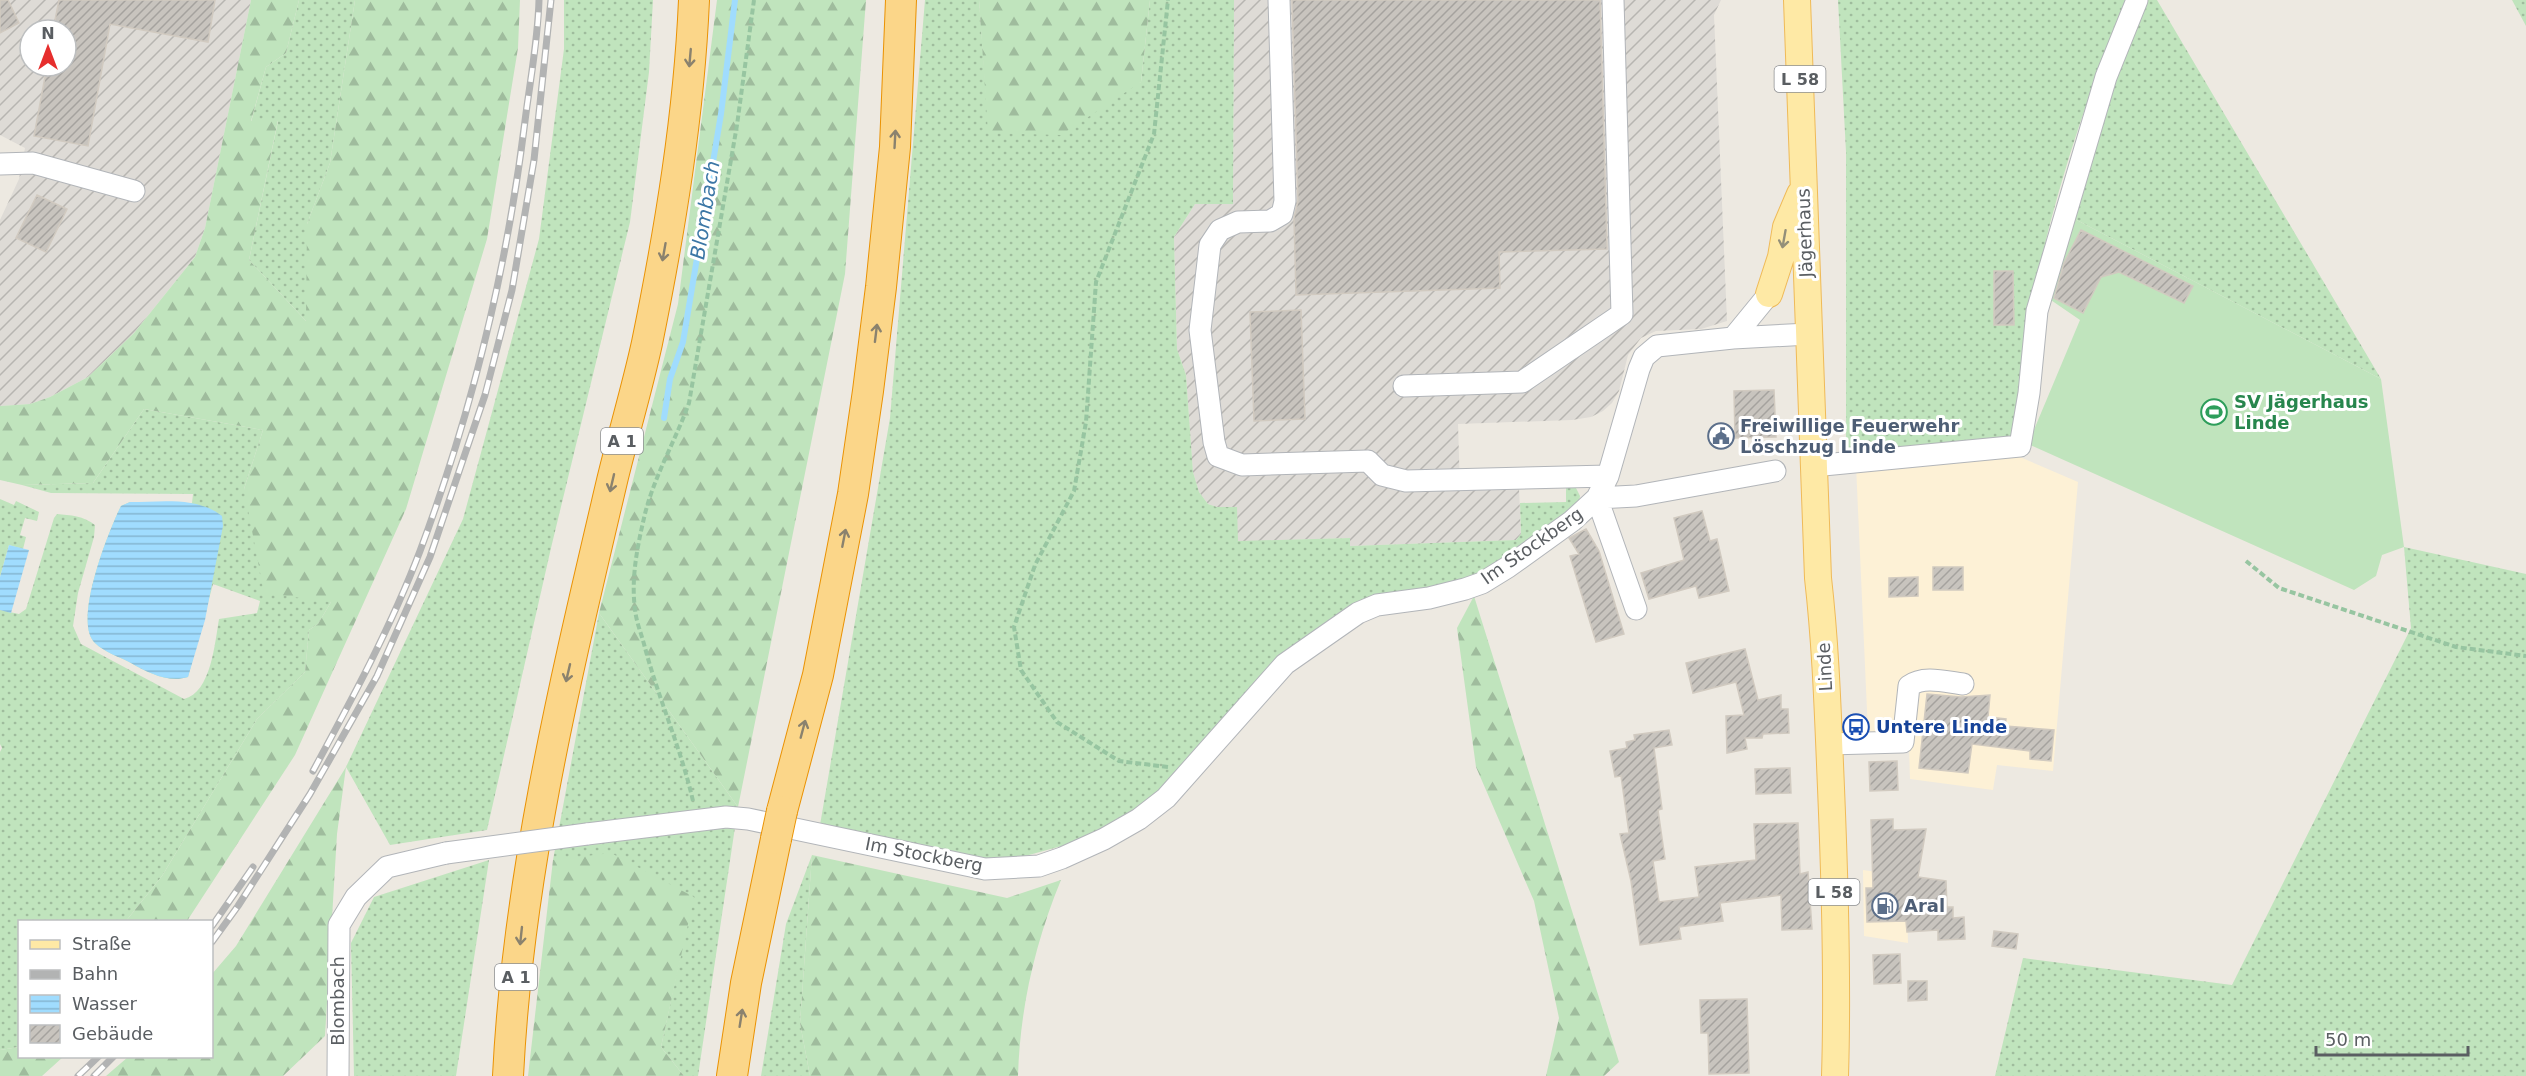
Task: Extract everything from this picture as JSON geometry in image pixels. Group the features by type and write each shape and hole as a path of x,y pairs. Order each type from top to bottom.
{"highway":[{"name":"A 1","path":"508,1076 523,921 548,763 610,489 646,345 684,123 694,0"},
{"path":"732,1076 746,983 779,825 818,675 853,494 881,287 895,147 901,0"}],"main road":[{"name":"Jägerhaus","path":"1797,0 1813,466"},
{"path":"1769,294 1778,268 1786,227 1804,185"},
{"name":"Linde","path":"1813,466 1829,744 1836,938 1835,1076"}],"street":[{"path":"1279,0 1285,201 1282,214 1270,221 1238,222 1220,230 1210,246 1200,330 1214,442 1218,456 1242,465 1368,461 1382,475 1406,481 1608,476"},
{"path":"1404,386 1522,382 1622,314 1613,0"},
{"path":"1813,466 2020,446 2029,393 2037,311 2106,77 2137,0"},
{"path":"0,164 33,164 134,191"},
{"path":"1734,338 1769,294"},
{"name":"Im Stockberg","path":"339,925 356,897 387,867 446,853 726,817 748,819 986,869 1039,866 1062,858 1113,834 1139,819 1166,798 1285,664 1358,613 1377,605 1429,598 1465,590 1482,583 1572,521 1597,498 1608,476 1644,357 1657,346 1734,338 1809,334"},
{"name":"Im Stockberg","path":"1597,498 1636,496 1775,471"},
{"path":"1597,498 1636,609"},
{"path":"1829,744 1903,742 1909,686 1914,682 1928,680 1963,684"},
{"name":"Blombach","path":"338,1076 339,925"}],"path":[{"path":"697,820 688,777 653,679 635,611 634,590 637,553 644,517 653,487 678,435 689,404 737,125 754,0"},
{"path":"1168,0 1154,134 1096,282 1086,422 1074,491 1035,566 1014,627 1021,670 1057,722 1119,760 1192,770"},
{"path":"2246,561 2279,588 2457,648 2526,656"}],"shaded area":[{"path":"0,0 251,0 205,228 195,257 134,333 88,377 50,397 30,404 0,406 0,220 19,179 25,148 0,135"},
{"path":"1234,0 1721,0 1714,15 1727,321 1701,329 1656,331 1641,338 1628,355 1619,391 1612,403 1591,417 1572,420 1458,424 1460,489 1519,488 1521,534 1516,540 1350,546 1349,538 1238,542 1217,507 1208,504 1199,492 1193,472 1186,375 1177,349 1174,237 1195,204 1233,204"},
{"path":"2013,454 2078,482 2053,771 1997,765 1993,790 1910,779 1909,746 1861,747 1860,730 1868,733 1856,465"},
{"name":"Aral","path":"1863,870 1906,876 1908,943 1864,936"}],"green space":[{"path":"251,0 299,0 286,53 266,67 251,121 278,120 249,260 306,321 307,224 330,163 355,0 520,0 518,48 487,239 406,509 295,755 188,920 127,920 162,876 257,719 305,672 309,630 318,624 331,602 264,593 244,489 263,430 144,409 93,483 22,485 0,480 0,406 30,404 50,397 88,377 134,333 195,257 205,228"},
{"path":"299,0 355,0 330,163 307,224 307,322 249,260 278,121 251,122 266,67 286,53"},
{"path":"564,0 653,0 649,72 630,222 551,548 487,830 390,845 346,767 463,519 539,239 564,49"},
{"path":"717,0 866,0 845,274 738,807 599,613 678,304"},
{"path":"925,0 979,0 989,133 1141,82 1150,0 1234,0 1233,204 1195,204 1174,237 1177,349 1186,375 1193,472 1199,492 1208,504 1217,507 1237,507 1238,541 1350,538 1350,546 1516,540 1521,534 1520,503 1566,502 1566,486 1576,488 1580,496 1579,502 1561,519 1492,568 1453,584 1392,593 1263,674 1175,778 1126,817 1076,842 1018,858 979,859 820,825 890,418"},
{"path":"979,0 1150,0 1141,82 1061,135 988,133"},
{"path":"1838,0 2126,0 2083,115 2058,193 2027,329 2012,444 1846,455 1846,152"},
{"path":"2146,0 2157,0 2381,379 2071,217 2113,81"},
{"path":"2512,0 2526,0 2526,26"},
{"name":"SV Jägerhaus Linde","path":"2071,217 2381,379 2404,547 2382,555 2376,576 2354,590 2028,444 2080,320 2045,296"},
{"path":"144,409 263,430 244,489 331,602 318,624 309,630 305,672 257,719 162,876 127,920 18,920 18,1047 0,1050 0,752 2,748 0,744 0,610 19,614 26,609 57,514 82,518 95,525 94,537 78,593 73,626 81,644 184,699 193,695 206,677 219,619 257,613 260,601 213,584 188,677 166,678 107,652 95,643 89,632 88,616 90,597 101,554 121,506 130,502 192,503 193,494 51,493 22,485 93,483"},
{"path":"0,499 14,505 16,501 39,512 37,521 25,518 20,535 26,537 23,549 9,545 0,577"},
{"path":"2404,547 2526,574 2526,1076 1995,1076 2023,958 2232,985 2411,628"},
{"path":"1474,596 1619,1062 1604,1076 1546,1076 1559,1018 1534,901 1476,767 1457,628"},
{"path":"599,613 738,807 698,1076 684,1076 661,1047 693,897 553,860"},
{"path":"346,767 337,834 325,1036 283,1076 106,1076 127,1058 213,1058 213,973 236,946"},
{"path":"611,853 694,897 661,1047 684,1076 528,1076 553,860"},
{"path":"812,855 800,1023 810,1076 761,1076 786,924"},
{"path":"812,855 1007,898 1061,880 1036,952 1022,1026 1018,1076 810,1076 800,1023"},
{"path":"489,860 456,1076 354,1076 351,943 374,897"},
{"path":"18,1047 18,1058 62,1058 42,1076 0,1076 0,1050"}],"water":[{"path":"130,502 190,503 201,505 222,516 223,526 205,620 188,677 166,678 144,670 107,652 95,643 89,632 90,597 101,554 121,506"},
{"path":"9,545 29,550 11,613 0,610 0,577"}],"building":[{"path":"0,0 8,0 18,24 0,33"},
{"path":"59,0 215,0 208,42 110,24 88,146 34,136 45,78 78,78 78,18 55,18"},
{"path":"1292,0 1600,0 1607,249 1499,252 1500,288 1296,295 1294,218 1298,201"},
{"path":"37,195 67,209 46,252 16,238"},
{"path":"2081,230 2193,286 2184,303 2119,272 2101,277 2083,313 2054,298 2064,263"},
{"path":"1994,271 2013,271 2014,325 1994,325"},
{"path":"1301,310 1305,419 1254,421 1250,312"},
{"path":"1774,390 1776,437 1735,438 1734,391"},
{"path":"1702,511 1710,541 1717,539 1729,591 1699,598 1696,586 1649,599 1641,573 1684,560 1674,518"},
{"path":"1586,529 1599,551 1624,634 1596,642 1570,556 1579,554 1569,538"},
{"path":"1933,567 1963,567 1963,590 1933,590"},
{"path":"1918,577 1918,596 1889,597 1889,578"},
{"path":"1745,649 1758,700 1781,695 1781,709 1788,709 1789,733 1763,734 1762,738 1745,738 1747,749 1727,753 1726,716 1744,715 1736,682 1693,693 1686,663"},
{"path":"1927,694 1961,697 1990,695 1988,717 2006,719 2005,726 2054,730 2051,761 2030,759 2030,751 1972,744 1968,773 1919,768"},
{"path":"1669,730 1672,745 1654,748 1662,809 1658,810 1665,859 1653,861 1659,902 1699,897 1695,867 1756,860 1754,824 1798,823 1800,874 1808,872 1812,929 1782,930 1781,895 1720,903 1723,921 1679,927 1681,939 1640,945 1631,881 1620,834 1629,833 1621,776 1615,777 1610,751 1627,748 1626,742 1635,740 1634,735"},
{"path":"1897,761 1898,790 1870,791 1869,762"},
{"path":"1790,768 1791,793 1756,794 1755,769"},
{"path":"1893,819 1893,830 1926,829 1918,877 1946,881 1947,907 1953,907 1953,918 1964,917 1965,939 1938,940 1938,930 1907,932 1906,921 1867,922 1866,888 1873,888 1871,820"},
{"path":"1994,931 2018,934 2016,949 1992,946"},
{"path":"1900,954 1901,983 1874,984 1873,955"},
{"path":"1908,981 1927,981 1927,1000 1908,1001"},
{"path":"1747,999 1749,1073 1709,1074 1708,1033 1701,1033 1700,1000"}],"waterway":[{"name":"Blombach","path":"664,418 670,379 683,342 721,114 735,0"}],"railway":[{"path":"313,771 397,607 420,551 456,446 498,285 534,60 539,0"},
{"path":"213,941 310,794 377,676 430,557 485,395 512,290 534,160 551,0"},
{"path":"213,925 253,867"},
{"path":"78,1076 97,1058"},
{"path":"94,1076 112,1058"}],"place":[{"name":"SV Jägerhaus Linde","path":"2214,412"},
{"name":"Freiwillige Feuerwehr Löschzug Linde","path":"1721,436"},
{"name":"Untere Linde","path":"1856,727"},
{"name":"Aral","path":"1885,906"}]}
